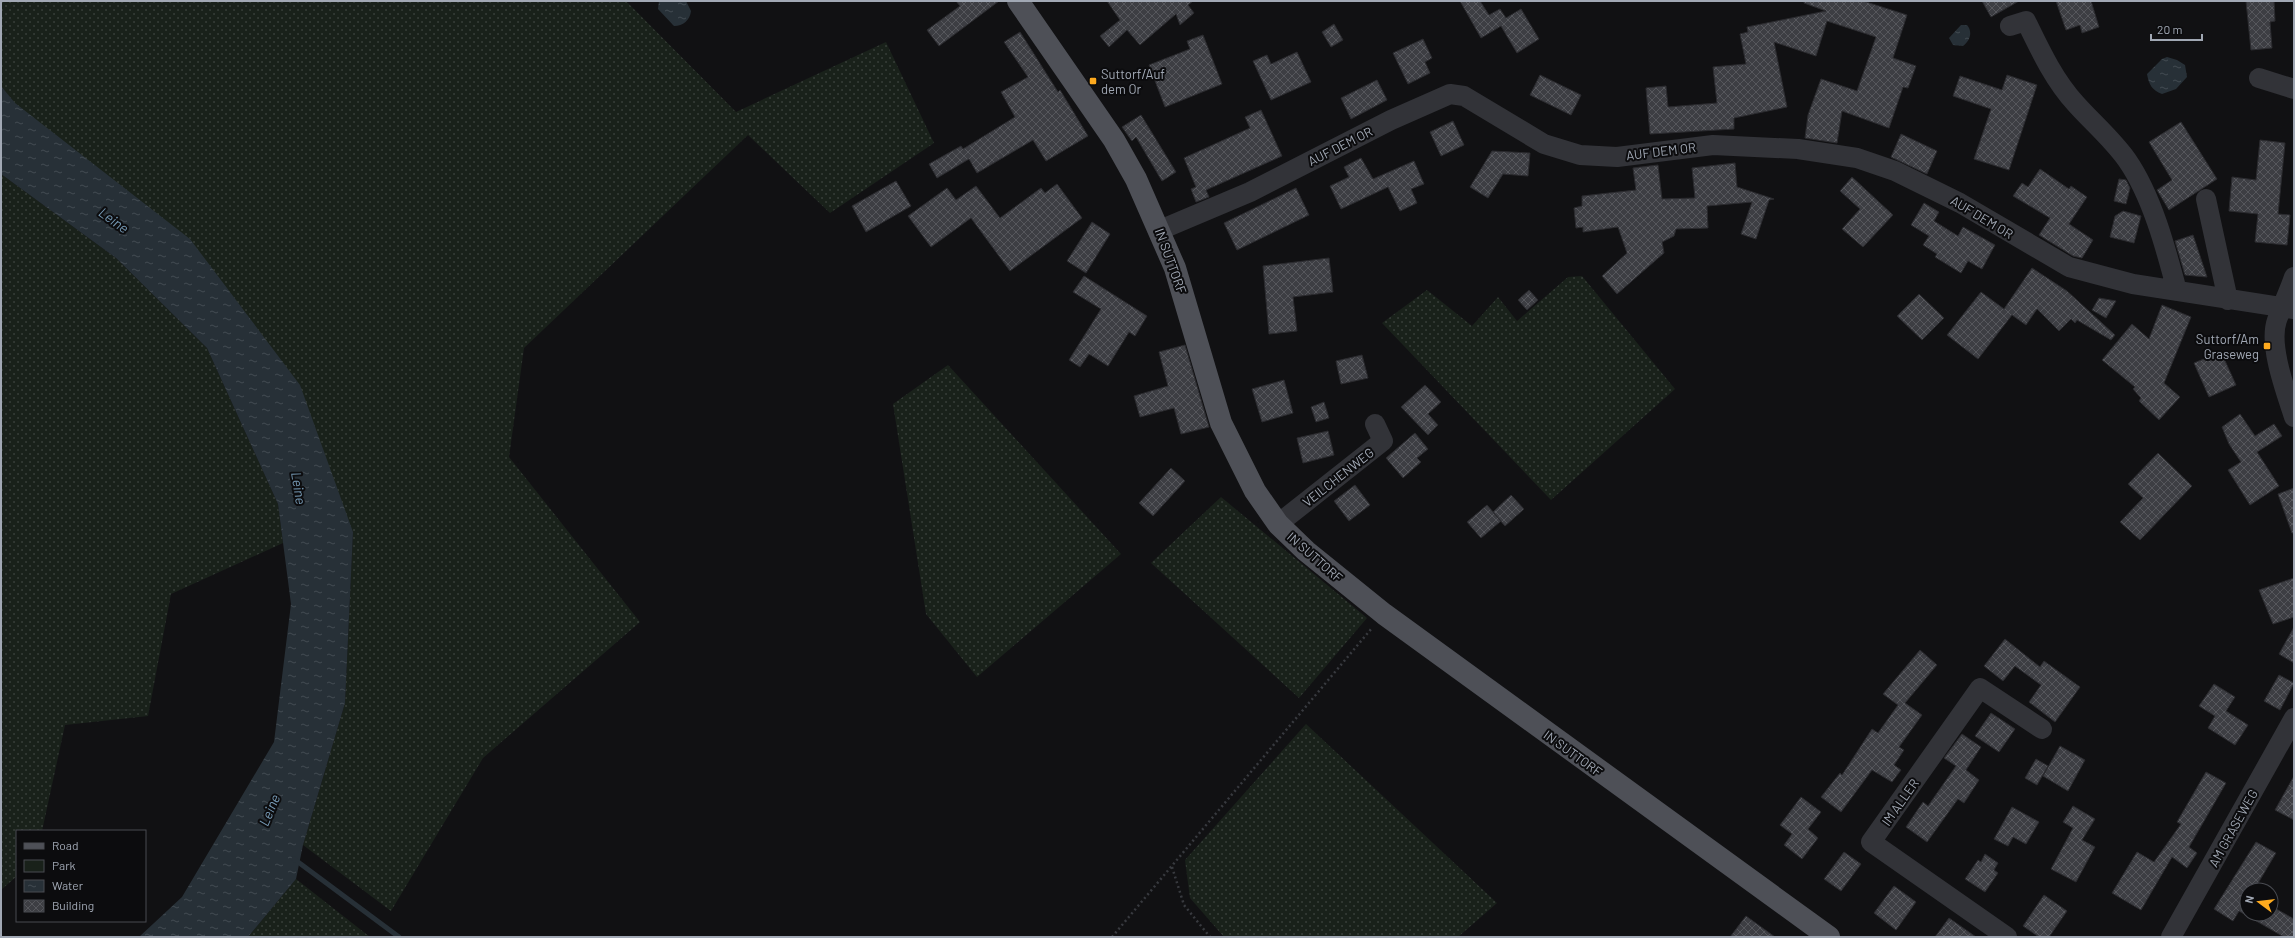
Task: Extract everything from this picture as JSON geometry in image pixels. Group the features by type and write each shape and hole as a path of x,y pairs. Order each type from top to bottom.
{"main road":[{"name":"IN SUTTORF","path":"1018,1 1114,140 1136,179 1160,230 1175,268 1221,423 1255,491 1278,524 1306,551 1384,614 1828,937"}],"street":[{"path":"2010,26 2026,21 2045,60 2061,85 2076,104 2106,132 2128,161 2164,239 2177,290"},
{"path":"2259,78 2294,89"},
{"name":"AUF DEM OR","path":"1160,230 1250,192 1391,120 1450,94 1472,100 1544,144 1580,155 1617,157 1713,145 1798,149 1857,158 1895,171 1960,203 2069,267 2133,284 2177,290 2228,300 2289,308"},
{"path":"2206,200 2228,300"},
{"path":"2294,277 2289,308 2277,321 2276,343 2281,375 2294,417"},
{"name":"VEILCHENWEG","path":"1278,524 1383,441 1375,424"},
{"name":"IM ALLER","path":"2007,937 1872,842 1980,688 2042,729"},
{"name":"AM GRASEWEG","path":"2171,937 2294,718"}],"path":[{"path":"1112,937 1384,614"},
{"path":"1172,866 1184,905 1210,937"}],"green space":[{"path":"1,1 626,1 736,112 886,42 934,143 830,213 748,135 524,348 509,457 640,622 483,758 391,911 303,845 345,703 353,532 1,86"},
{"path":"1,174 116,258 207,348 278,504 283,543 171,594 148,716 65,725 42,830 16,830 16,877 1,890"},
{"path":"1582,276 1675,389 1551,500 1382,323 1427,290 1472,326 1498,297 1517,321 1568,277"},
{"path":"948,365 1121,554 977,677 926,614 893,404"},
{"path":"1221,497 1367,618 1299,698 1151,563"},
{"path":"1306,724 1497,903 1458,937 1224,937 1190,898 1185,860"},
{"path":"296,879 370,937 248,937"}],"water":[{"path":"659,1 686,1 691,11 688,20 683,24 674,26 658,9"},
{"path":"1961,25 1967,25 1969,28 1969,39 1963,46 1953,45 1949,38"},
{"path":"2167,57 2177,60 2185,65 2187,77 2176,89 2162,94 2152,87 2147,74 2162,59"},
{"name":"Leine","path":"1,86 15,103 190,239 300,385 353,532 345,703 303,845 296,879 248,937 139,937 182,897 274,742 291,604 278,504 207,348 116,258 1,174"}],"building":[{"path":"956,1 999,1 939,46 927,30 960,6"},
{"path":"1107,1 1193,1 1188,5 1194,13 1180,25 1176,14 1140,45 1127,30 1109,47 1100,36 1120,20"},
{"path":"1460,1 1480,1 1489,15 1500,9 1506,18 1521,9 1539,39 1517,53 1501,26 1481,38"},
{"path":"1804,1 1863,1 1907,15 1893,58 1916,66 1908,88 1903,87 1889,128 1842,111 1837,143 1805,138 1808,115 1821,79 1857,91 1876,37 1827,21 1816,56 1774,42 1787,107 1734,118 1734,129 1650,134 1646,88 1666,86 1668,107 1717,103 1713,67 1746,64 1740,34 1748,32 1747,27 1826,11 1804,3"},
{"path":"1982,1 2019,1 1991,17"},
{"path":"2056,1 2091,1 2099,27 2082,33 2080,25 2066,30"},
{"path":"2246,1 2274,1 2275,21 2270,22 2272,48 2251,50"},
{"path":"1334,24 1343,40 1331,47 1322,32"},
{"path":"1020,32 1058,92 1060,90 1088,136 1046,161 1033,140 977,173 969,159 937,178 929,164 961,146 963,149 1015,117 1001,92 1028,77 1004,42"},
{"path":"1203,35 1222,84 1165,107 1149,65 1190,49 1187,41"},
{"path":"1423,39 1432,58 1425,62 1430,73 1408,84 1393,53"},
{"path":"1297,52 1311,82 1271,100 1253,61 1267,55 1271,64"},
{"path":"1540,75 1581,95 1571,115 1530,95"},
{"path":"2007,75 2037,85 2009,170 1974,159 1991,109 1953,96 1960,76 2002,90"},
{"path":"1377,80 1387,100 1351,119 1341,98"},
{"path":"1261,110 1282,156 1206,190 1209,197 1196,202 1191,189 1196,187 1184,158 1250,128 1245,117"},
{"path":"1141,115 1176,172 1162,181 1136,137 1132,141 1122,127"},
{"path":"1453,121 1464,145 1441,156 1430,132"},
{"path":"2181,122 2217,179 2169,210 2157,190 2172,180 2149,142"},
{"path":"1901,134 1937,151 1927,174 1891,157"},
{"path":"2260,140 2285,143 2278,214 2290,215 2287,245 2255,242 2258,214 2229,211 2232,177 2256,180"},
{"path":"1492,151 1530,153 1528,176 1503,174 1488,198 1470,187"},
{"path":"1361,158 1373,179 1414,161 1424,184 1411,189 1417,203 1400,211 1388,187 1341,209 1330,186 1349,177 1344,167"},
{"path":"1735,163 1737,187 1774,199 1769,200 1756,239 1741,234 1752,202 1707,206 1708,228 1676,229 1674,236 1662,242 1664,253 1617,294 1602,276 1627,253 1618,227 1583,232 1583,227 1576,228 1574,208 1582,206 1582,196 1636,190 1633,168 1658,165 1662,199 1695,198 1692,168"},
{"path":"2040,169 2069,189 2071,186 2087,197 2069,224 2093,240 2082,258 2073,256 2039,235 2050,218 2013,196 2022,183 2028,187"},
{"path":"1852,177 1893,215 1863,247 1842,229 1860,209 1840,191"},
{"path":"2119,179 2126,180 2130,188 2126,204 2114,201"},
{"path":"896,181 911,206 866,232 852,206"},
{"path":"1057,184 1082,218 1010,271 971,218 931,247 908,216 947,188 956,200 976,186 1000,218 1041,188 1045,193"},
{"path":"1296,188 1309,215 1237,250 1224,223"},
{"path":"1924,203 1939,212 1934,221 1958,236 1963,227 1995,245 1982,269 1968,261 1961,273 1935,257 1937,254 1923,245 1929,236 1911,225"},
{"path":"2123,211 2141,216 2134,243 2110,237 2115,216"},
{"path":"1092,222 1110,234 1086,273 1067,261"},
{"path":"2193,235 2207,277 2185,275 2175,241"},
{"path":"1329,258 1333,292 1293,297 1297,331 1269,334 1263,266"},
{"path":"2032,268 2067,291 2115,335 2111,340 2077,320 2075,323 2071,319 2059,331 2037,309 2026,325 2012,315 1978,359 1947,335 1981,292 2004,309"},
{"path":"1084,276 1147,316 1135,336 1129,332 1108,366 1089,354 1080,367 1069,360 1101,309 1073,292"},
{"path":"1529,290 1538,300 1527,310 1518,300"},
{"path":"1919,294 1944,318 1922,340 1897,316"},
{"path":"2099,298 2116,301 2106,318 2092,310"},
{"path":"2162,305 2191,317 2164,383 2180,397 2159,420 2139,401 2141,398 2133,389 2135,387 2102,360 2132,324 2149,339"},
{"path":"1185,345 1209,427 1181,434 1174,408 1140,417 1134,396 1168,386 1159,352"},
{"path":"2221,352 2236,385 2209,397 2194,363"},
{"path":"1362,355 1368,378 1341,384 1336,361"},
{"path":"1284,380 1293,413 1262,422 1252,389"},
{"path":"1425,385 1441,402 1428,414 1438,425 1428,435 1401,407"},
{"path":"1324,402 1329,418 1316,422 1311,407"},
{"path":"2240,414 2255,436 2274,424 2282,436 2257,452 2279,486 2250,505 2228,470 2241,462 2229,444 2222,427"},
{"path":"1328,431 1334,455 1303,463 1297,438"},
{"path":"1415,433 1428,449 1417,458 1421,462 1403,478 1386,458"},
{"path":"2158,453 2192,486 2140,540 2120,522 2143,498 2128,484"},
{"path":"1171,468 1185,481 1153,516 1139,503"},
{"path":"1355,485 1370,505 1349,521 1334,501"},
{"path":"2294,488 2294,533 2292,533 2278,494"},
{"path":"1511,495 1524,509 1505,526 1493,512"},
{"path":"1487,505 1501,521 1481,538 1467,522"},
{"path":"2294,578 2294,617 2273,624 2259,590"},
{"path":"2294,627 2294,663 2279,654"},
{"path":"2005,639 2040,667 2044,661 2080,687 2055,722 2029,702 2041,685 2015,666 2003,681 1984,666"},
{"path":"1920,650 1937,665 1905,703 1922,715 1899,747 1904,750 1894,765 1901,770 1892,782 1872,770 1841,812 1821,797 1840,773 1842,775 1872,729 1878,733 1898,705 1883,694"},
{"path":"2279,675 2294,683 2280,710 2264,701"},
{"path":"2214,684 2235,697 2226,711 2248,725 2235,745 2208,728 2215,716 2199,706"},
{"path":"1991,713 2015,729 1999,752 1975,736"},
{"path":"1962,734 1981,747 1966,770 1979,780 1964,803 1958,799 1927,842 1906,827 1923,802 1928,806 1956,766 1944,758"},
{"path":"2060,746 2085,760 2068,791 2043,776"},
{"path":"2036,759 2048,766 2037,785 2025,778"},
{"path":"2206,772 2226,783 2189,847 2197,853 2187,868 2172,857 2141,910 2112,893 2137,852 2154,862 2181,824 2177,822"},
{"path":"2294,776 2294,820 2275,810"},
{"path":"1801,797 1821,812 1808,829 1818,838 1802,859 1784,845 1792,834 1780,825"},
{"path":"2073,806 2095,819 2082,840 2095,847 2076,882 2051,869 2073,828 2063,822"},
{"path":"2012,807 2039,822 2026,844 2013,837 2008,846 1994,839"},
{"path":"2256,842 2276,853 2259,882 2239,882 2239,911 2233,921 2214,909"},
{"path":"1844,852 1861,864 1841,891 1824,879"},
{"path":"1985,854 1998,863 1994,870 1998,873 1985,892 1965,879 1978,860 1981,862"},
{"path":"1894,886 1916,902 1896,930 1874,913"},
{"path":"2044,895 2067,911 2049,937 2039,937 2023,926"},
{"path":"2279,911 2294,919 2294,937 2284,937 2258,922 2279,922"},
{"path":"1746,916 1775,937 1730,937"},
{"path":"1949,918 1976,937 1935,937"}],"waterway":[{"path":"294,859 399,937"}],"place":[{"name":"Suttorf/Auf dem Or","path":"1093,81"},
{"name":"Suttorf/Am Graseweg","path":"2267,346"}]}
